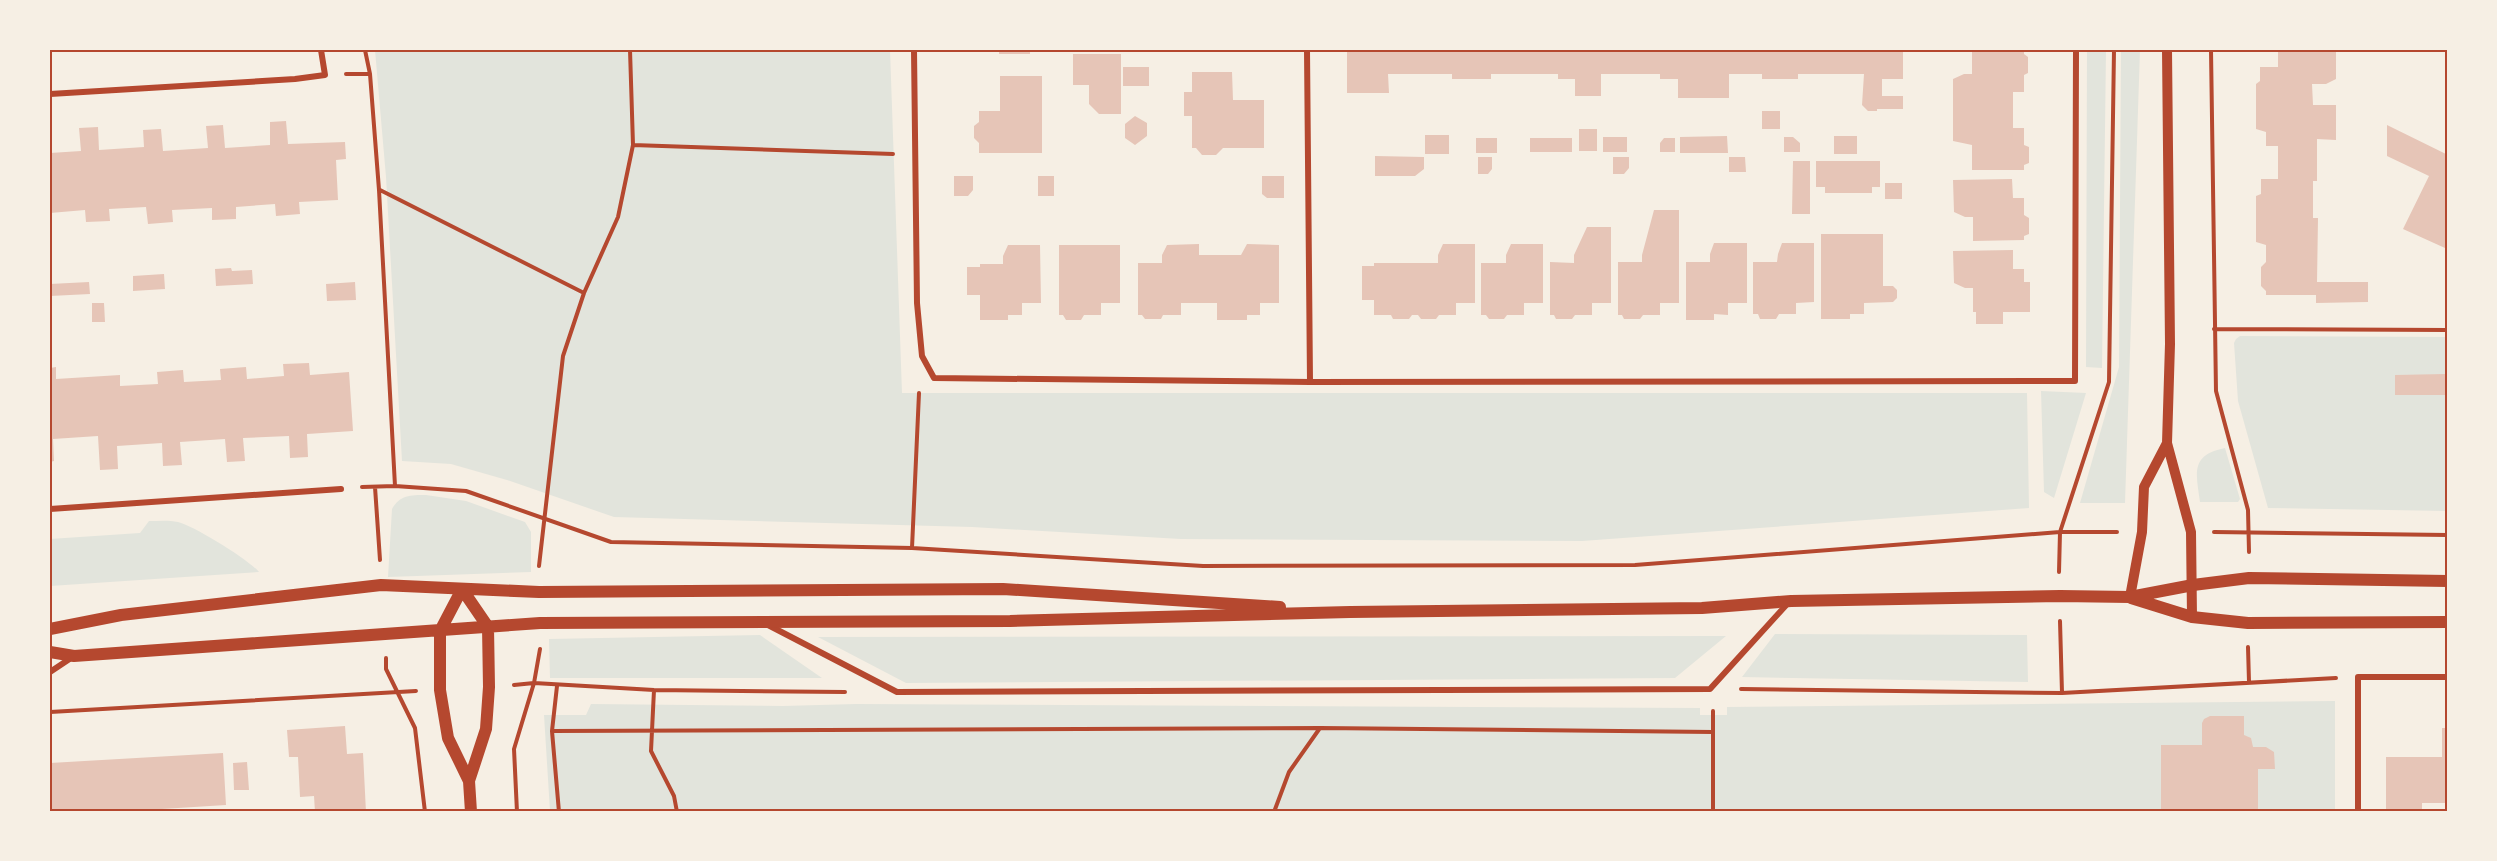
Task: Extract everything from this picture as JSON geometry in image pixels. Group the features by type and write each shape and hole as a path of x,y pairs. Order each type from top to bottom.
{"main road":[{"path":"50,652 74,656 540,623 1010,621 1350,612 1702,608 1791,601 2060,596 2130,597 2193,585 2249,578 2448,580"},
{"path":"50,629 121,615 381,585 539,592 1003,589 1085,592 1350,612"},
{"path":"462,589 488,627 486,729 469,781 471,812"},
{"path":"462,589 440,631 440,690 448,738 469,781"},
{"path":"2130,597 2192,617 2248,623 2448,622"}],"street":[{"path":"50,94 295,80 324,75 321,50"},
{"path":"914,50 917,303 922,356 934,378 1310,382 2075,381 2076,50"},
{"path":"1307,50 1310,382"},
{"path":"2167,50 2170,345 2167,443 2192,532 2192,617"},
{"path":"2130,597 2142,532 2144,487 2167,443"},
{"path":"50,509 341,489"},
{"path":"765,623 897,692 1710,689 1791,601"},
{"path":"50,672 74,656"},
{"path":"2358,812 2358,677 2448,677"}],"path":[{"path":"365,50 379,190 395,486"},
{"path":"546,521 563,356 584,293 618,217 633,145 630,50"},
{"path":"2211,50 2216,391 2248,510 2249,578"},
{"path":"633,145 916,155"},
{"path":"379,190 584,293"},
{"path":"2214,329 2448,330"},
{"path":"912,548 919,391 934,378"},
{"path":"375,487 395,486 466,491 611,542 912,548 1203,566 1635,565 2060,532 2142,532"},
{"path":"2192,532 2448,535"},
{"path":"2248,623 2249,682"},
{"path":"1713,812 1713,732 1710,689 2062,693 2358,677"},
{"path":"517,812 514,749 534,683 654,690 850,692"},
{"path":"557,686 552,731 559,812"},
{"path":"654,690 651,751 674,796 677,812"},
{"path":"50,712 400,692 415,728 425,812"},
{"path":"552,731 1320,728 1713,732"},
{"path":"1274,812 1289,772 1320,728"}],"shaded area":[{"path":"375,50 890,50 902,393 2027,393 2029,508 1582,541 1181,539 972,527 614,517 507,480 451,464 402,461 386,177"},
{"path":"2087,50 2106,50 2102,368 2086,367"},
{"path":"2121,50 2140,50 2125,503 2080,503 2119,367"},
{"path":"2240,336 2447,337 2447,511 2268,508 2238,401 2234,343"},
{"path":"2041,391 2086,393 2054,498 2044,492"},
{"path":"2225,448 2240,499 2238,502 2200,502 2197,482 2198,467 2206,455"},
{"path":"426,495 466,501 525,522 531,532 531,572 388,577 392,509 398,501 406,497"},
{"path":"149,521 171,521 186,525 233,552 259,572 50,586 50,539 140,533"},
{"path":"1775,634 2027,635 2028,682 1742,677"},
{"path":"760,635 822,678 550,678 549,639"},
{"path":"1726,636 1675,678 906,683 818,637"},
{"path":"2335,701 2335,811 550,811 544,715 586,715 591,704 1700,708 1700,715 1727,715 1727,707"}],"building":[{"path":"999,50 1030,50 1030,54 999,54"},
{"path":"1347,50 1903,50 1903,79 1882,79 1882,96 1903,96 1903,109 1868,111 1862,105 1864,74 1798,74 1798,79 1762,79 1762,74 1729,74 1729,98 1678,98 1678,79 1660,79 1660,74 1601,74 1601,96 1575,96 1575,79 1558,79 1558,74 1491,74 1491,79 1452,79 1452,74 1388,74 1389,93 1347,93"},
{"path":"1972,50 2024,50 2024,54 2028,57 2028,73 2024,75 2024,92 2013,92 2013,128 2024,128 2024,145 2029,147 2029,163 2024,165 2024,170 1972,170 1972,145 1953,141 1953,79 1964,74 1972,74"},
{"path":"2278,50 2336,50 2336,79 2326,84 2312,84 2313,105 2336,105 2336,140 2317,139 2317,181 2313,181 2313,218 2318,218 2317,282 2368,282 2368,302 2316,303 2316,295 2266,295 2266,291 2261,286 2261,267 2266,262 2266,245 2256,242 2256,196 2261,194 2261,179 2278,179 2278,146 2266,146 2266,132 2256,129 2256,84 2260,81 2260,67 2278,67"},
{"path":"1073,54 1121,54 1121,114 1099,114 1089,104 1089,85 1073,85"},
{"path":"1123,67 1149,67 1149,86 1123,86"},
{"path":"1192,72 1232,72 1233,100 1264,100 1264,148 1223,148 1216,155 1202,155 1196,148 1192,148 1192,116 1184,116 1184,92 1192,92"},
{"path":"1000,76 1042,76 1042,153 979,153 979,143 974,138 974,126 979,122 979,111 1000,111"},
{"path":"1762,111 1780,111 1780,129 1762,129"},
{"path":"1135,116 1147,123 1147,136 1135,145 1125,138 1125,124"},
{"path":"286,121 288,144 345,142 346,159 336,160 338,200 299,202 300,214 276,216 275,204 236,207 236,219 212,220 212,208 172,210 173,222 148,224 146,207 109,209 110,221 86,222 85,210 50,213 50,153 81,151 79,128 98,127 99,150 144,147 143,130 161,129 163,151 208,148 206,126 223,125 225,148 270,145 270,122"},
{"path":"2387,125 2448,155 2448,243 2445,248 2403,229 2429,176 2387,156"},
{"path":"1579,129 1597,129 1597,151 1579,151"},
{"path":"1425,135 1449,135 1449,154 1425,154"},
{"path":"1727,136 1728,153 1680,153 1680,137"},
{"path":"1834,136 1857,136 1857,154 1834,154"},
{"path":"1603,137 1627,137 1627,152 1603,152"},
{"path":"1784,137 1793,137 1800,143 1800,152 1784,152"},
{"path":"1476,138 1497,138 1497,153 1476,153"},
{"path":"1530,138 1572,138 1572,152 1530,152"},
{"path":"1664,138 1675,138 1675,152 1660,152 1660,143"},
{"path":"1375,156 1424,157 1424,169 1415,176 1375,176"},
{"path":"1478,157 1492,157 1492,169 1488,174 1478,174"},
{"path":"1613,157 1629,157 1629,168 1624,174 1613,174"},
{"path":"1729,157 1745,157 1746,172 1729,172"},
{"path":"1793,161 1810,161 1810,214 1792,214"},
{"path":"1816,161 1880,161 1880,187 1872,187 1872,193 1825,193 1825,187 1816,187"},
{"path":"954,176 973,176 973,190 968,196 954,196"},
{"path":"1038,176 1054,176 1054,196 1038,196"},
{"path":"1262,176 1284,176 1284,198 1267,198 1262,194"},
{"path":"2012,179 2013,198 2024,198 2024,215 2029,218 2029,234 2024,236 2024,240 1973,241 1973,217 1965,217 1954,212 1953,180"},
{"path":"1885,183 1902,183 1902,199 1885,199"},
{"path":"1654,210 1679,210 1679,303 1660,303 1660,315 1643,315 1640,319 1624,319 1622,315 1618,315 1618,262 1642,262"},
{"path":"1587,227 1611,227 1611,303 1592,303 1592,315 1575,315 1572,319 1556,319 1554,315 1550,315 1550,262 1574,263 1574,255"},
{"path":"1821,234 1883,234 1883,286 1893,286 1897,290 1897,298 1893,302 1864,303 1864,314 1850,314 1850,319 1821,319"},
{"path":"1714,243 1747,243 1747,303 1728,303 1728,315 1714,314 1714,320 1686,320 1686,262 1710,262"},
{"path":"1782,243 1814,243 1814,302 1796,303 1796,314 1779,314 1776,319 1760,319 1758,314 1753,314 1753,262 1777,262"},
{"path":"1199,244 1199,255 1241,255 1247,244 1279,245 1279,303 1260,303 1260,315 1247,315 1247,320 1217,320 1217,303 1181,303 1181,315 1163,315 1161,319 1145,319 1142,315 1138,315 1138,263 1162,263 1162,255 1167,245"},
{"path":"1443,244 1475,244 1475,303 1456,303 1456,315 1439,315 1436,319 1421,319 1418,315 1412,315 1409,319 1393,319 1391,315 1374,315 1374,300 1362,300 1362,266 1374,266 1374,263 1438,263 1438,255"},
{"path":"1511,244 1543,244 1543,303 1524,303 1524,315 1507,315 1504,319 1489,319 1486,315 1481,315 1481,263 1506,263 1506,255"},
{"path":"1008,245 1040,245 1041,303 1022,303 1022,315 1008,315 1008,320 980,320 980,295 967,295 967,267 980,267 980,264 1003,264 1003,256"},
{"path":"1059,245 1120,245 1120,303 1101,303 1101,315 1084,315 1081,320 1066,320 1063,315 1059,315"},
{"path":"2013,250 2013,269 2024,269 2024,282 2030,282 2030,312 2003,312 2003,324 1976,324 1976,312 1973,312 1973,288 1965,288 1954,283 1953,251"},
{"path":"231,268 232,271 252,270 253,284 216,286 215,269"},
{"path":"164,274 165,289 133,291 133,276"},
{"path":"89,282 90,294 50,296 50,284"},
{"path":"355,282 356,300 327,301 326,284"},
{"path":"92,303 104,303 105,322 92,322"},
{"path":"309,363 310,375 349,372 353,431 307,434 308,457 290,458 289,436 243,438 245,461 227,462 225,439 180,442 182,465 163,466 162,443 117,446 118,469 100,470 98,436 53,439 54,461 50,462 50,368 56,367 56,379 120,375 120,386 158,384 157,372 183,370 184,382 221,380 220,369 246,367 247,379 284,376 283,364"},
{"path":"2445,374 2445,395 2395,395 2395,375"},
{"path":"2210,716 2244,716 2244,735 2251,738 2253,747 2266,747 2274,752 2275,769 2258,769 2258,812 2161,812 2161,745 2202,745 2202,723"},
{"path":"345,726 347,754 363,753 366,812 315,812 314,796 300,797 298,757 289,757 287,730"},
{"path":"2442,728 2448,728 2448,803 2422,803 2422,812 2386,812 2386,757 2442,757"},
{"path":"223,753 226,805 114,812 50,812 50,763"},
{"path":"247,762 249,790 234,790 233,763"}]}
